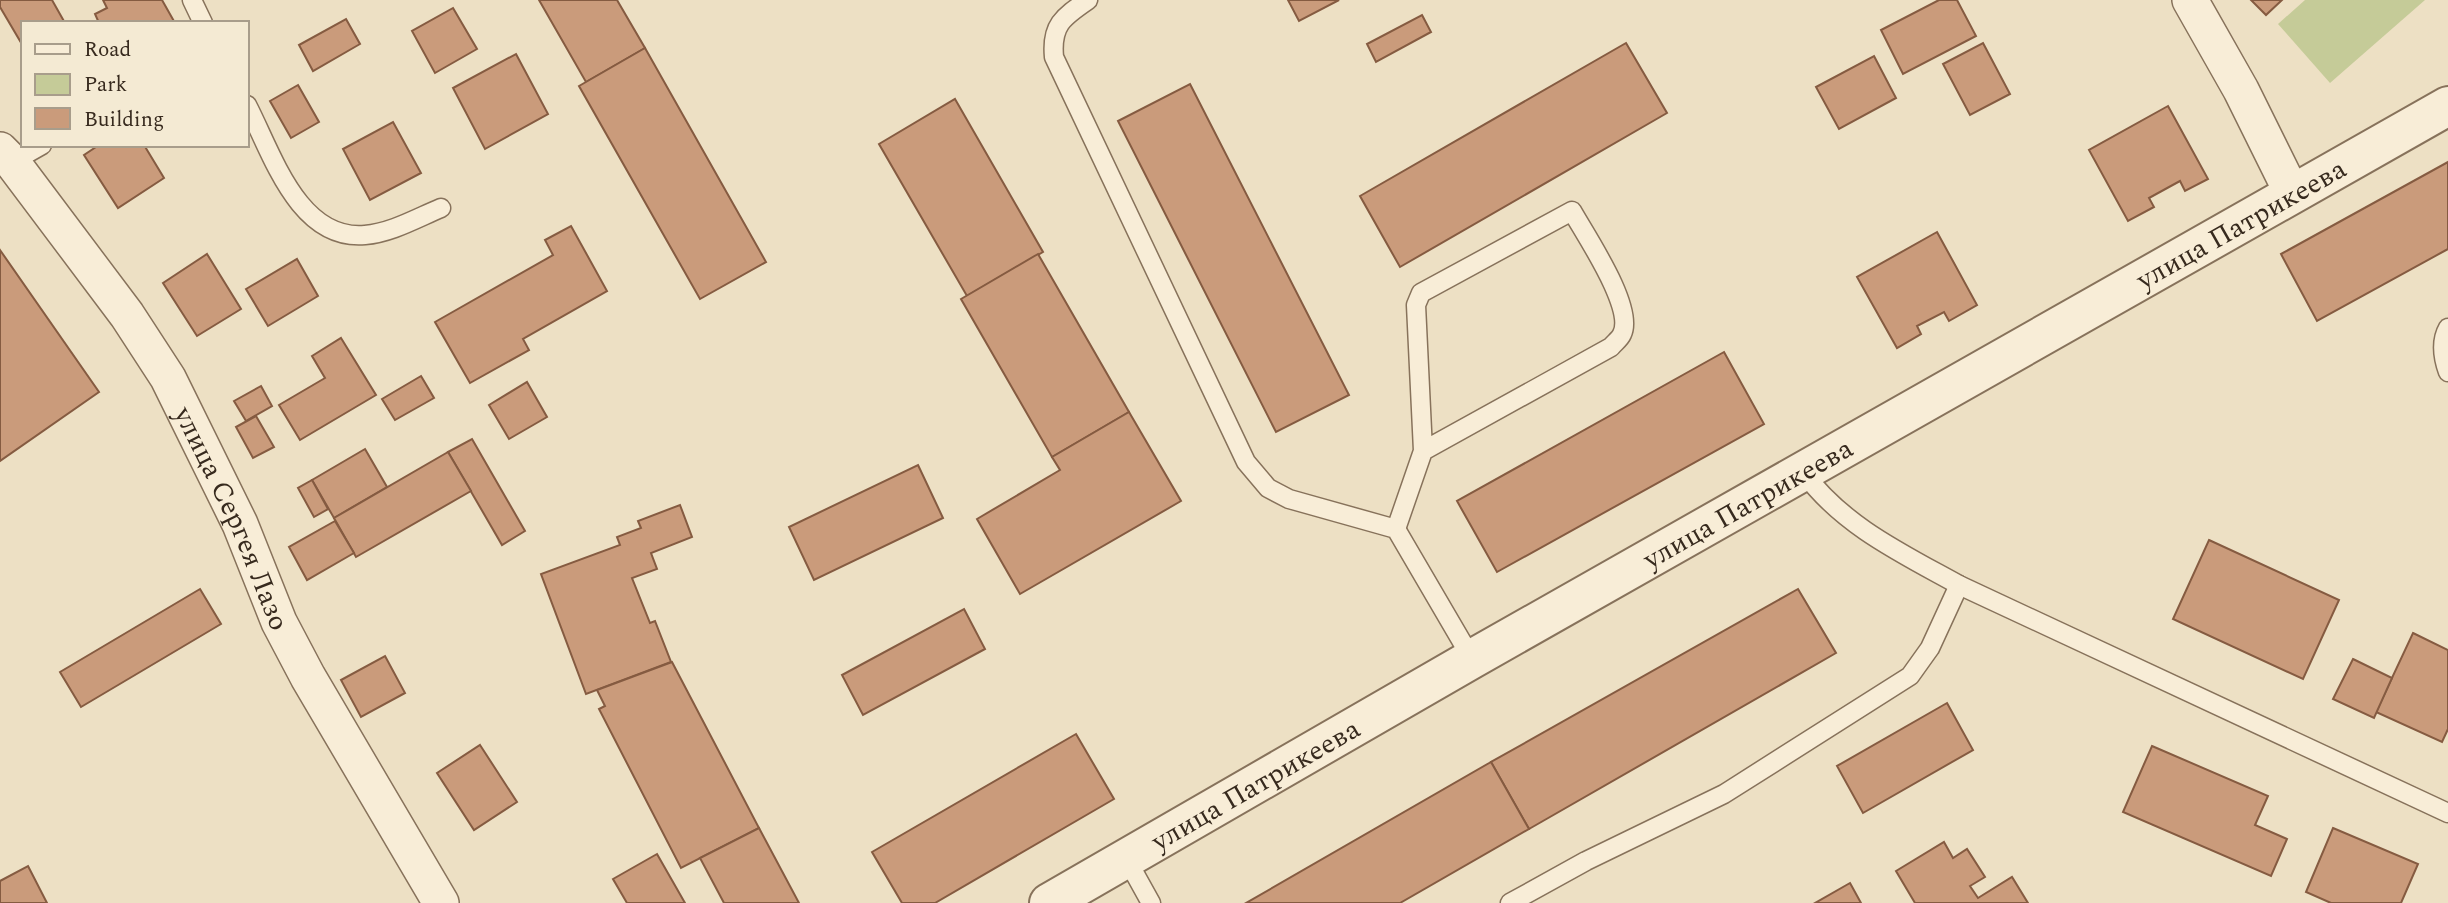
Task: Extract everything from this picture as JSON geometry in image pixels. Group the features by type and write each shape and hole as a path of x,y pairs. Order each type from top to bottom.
{"street":[{"path":"2190,0 2241,90 2292,193"},
{"name":"улица Патрикеева","path":"1067,897 1126,858 1472,659 2448,106"},
{"name":"улица Сергея Лазо","path":"6,157 127,315 168,378 240,524 279,622 322,701 441,903"}],"lane":[{"path":"192,0 202,21"},
{"path":"1088,0 1061,20 1052,38 1054,57 1246,462 1268,488 1289,499 1396,529 1472,659"},
{"path":"248,107 283,177 316,222 342,235 366,235 394,228 440,208"},
{"path":"6,157 36,147"},
{"path":"1396,529 1423,451 1416,305 1421,293 1572,211 1619,296 1624,317 1623,334 1611,347 1423,451"},
{"path":"2448,328 2444,335 2443,358 2448,372"},
{"path":"1804,473 1821,495 1874,536 1959,585 2448,813"},
{"path":"1510,903 1586,861 1724,794 1910,676 1930,649 1959,585"},
{"path":"1126,858 1151,903"}],"green space":[{"path":"2305,0 2425,0 2330,83 2278,24"}],"building":[{"path":"0,0 52,0 64,21 21,21 21,43 0,7"},
{"path":"103,0 162,0 174,21 98,21 95,14 107,8"},
{"path":"539,0 617,0 645,48 586,82"},
{"path":"1288,0 1339,0 1299,21"},
{"path":"1939,0 1957,0 1976,36 1903,74 1881,30"},
{"path":"2251,0 2282,0 2266,15"},
{"path":"453,8 477,49 435,73 412,31"},
{"path":"1422,15 1431,32 1376,62 1367,44"},
{"path":"346,19 360,44 313,71 299,45"},
{"path":"1626,43 1667,113 1400,267 1360,196"},
{"path":"1983,43 2010,94 1970,115 1943,64"},
{"path":"645,48 766,262 700,299 579,86"},
{"path":"516,54 548,114 485,149 453,88"},
{"path":"1874,56 1896,98 1839,129 1816,87"},
{"path":"1190,84 1349,395 1276,432 1118,121"},
{"path":"298,85 319,122 291,138 270,101"},
{"path":"955,99 1043,252 967,296 879,144"},
{"path":"2168,106 2208,179 2185,191 2180,181 2149,198 2154,207 2128,221 2089,150"},
{"path":"393,122 421,173 370,200 343,149"},
{"path":"96,147 145,147 164,178 118,208 84,155"},
{"path":"2448,162 2448,249 2317,321 2281,254"},
{"path":"571,226 607,291 523,339 529,350 470,383 435,322 553,255 545,240"},
{"path":"1937,232 1977,305 1949,321 1944,312 1917,326 1921,334 1897,348 1857,277"},
{"path":"0,250 99,392 0,461"},
{"path":"207,254 241,309 197,336 163,283"},
{"path":"1038,254 1129,412 1052,457 961,299"},
{"path":"297,259 318,296 268,326 246,289"},
{"path":"341,338 376,395 300,440 279,405 325,378 312,356"},
{"path":"1724,352 1764,424 1497,572 1457,501"},
{"path":"421,376 434,398 395,420 382,399"},
{"path":"527,382 547,417 509,439 489,405"},
{"path":"261,386 272,406 246,421 234,401"},
{"path":"1129,412 1181,501 1020,594 977,519 1060,470 1052,457"},
{"path":"256,416 274,447 253,458 236,427"},
{"path":"472,439 525,531 502,545 448,452"},
{"path":"365,449 387,487 334,518 312,480"},
{"path":"448,452 471,491 356,557 334,518"},
{"path":"918,465 943,518 814,580 789,527"},
{"path":"312,480 328,509 314,517 298,488"},
{"path":"680,505 692,537 651,553 657,569 632,578 650,623 655,621 671,662 586,694 541,574 620,545 617,537 641,528 638,521"},
{"path":"335,521 354,553 307,580 289,547"},
{"path":"2209,540 2339,600 2303,679 2173,619"},
{"path":"200,589 221,624 81,707 60,672"},
{"path":"1798,589 1836,653 1529,829 1491,762"},
{"path":"964,609 985,649 863,715 842,675"},
{"path":"2413,633 2448,650 2448,729 2442,742 2376,712"},
{"path":"385,656 405,693 361,717 341,680"},
{"path":"2353,659 2392,678 2374,718 2333,699"},
{"path":"672,662 759,828 681,868 599,709 605,706 597,690"},
{"path":"1947,703 1973,750 1863,813 1837,766"},
{"path":"1076,734 1114,799 935,903 902,903 872,852"},
{"path":"480,745 517,802 474,830 437,773"},
{"path":"2152,746 2268,796 2255,825 2287,839 2271,876 2123,812"},
{"path":"1491,762 1529,829 1400,903 1246,903"},
{"path":"759,828 799,903 724,903 700,858"},
{"path":"2333,828 2418,864 2401,903 2331,903 2306,892"},
{"path":"1944,842 1953,858 1967,849 1985,877 1970,886 1978,898 2012,877 2028,903 1915,903 1896,871"},
{"path":"657,854 685,903 627,903 613,879"},
{"path":"28,866 47,903 0,903 0,881"},
{"path":"1850,883 1861,903 1815,903"}]}
